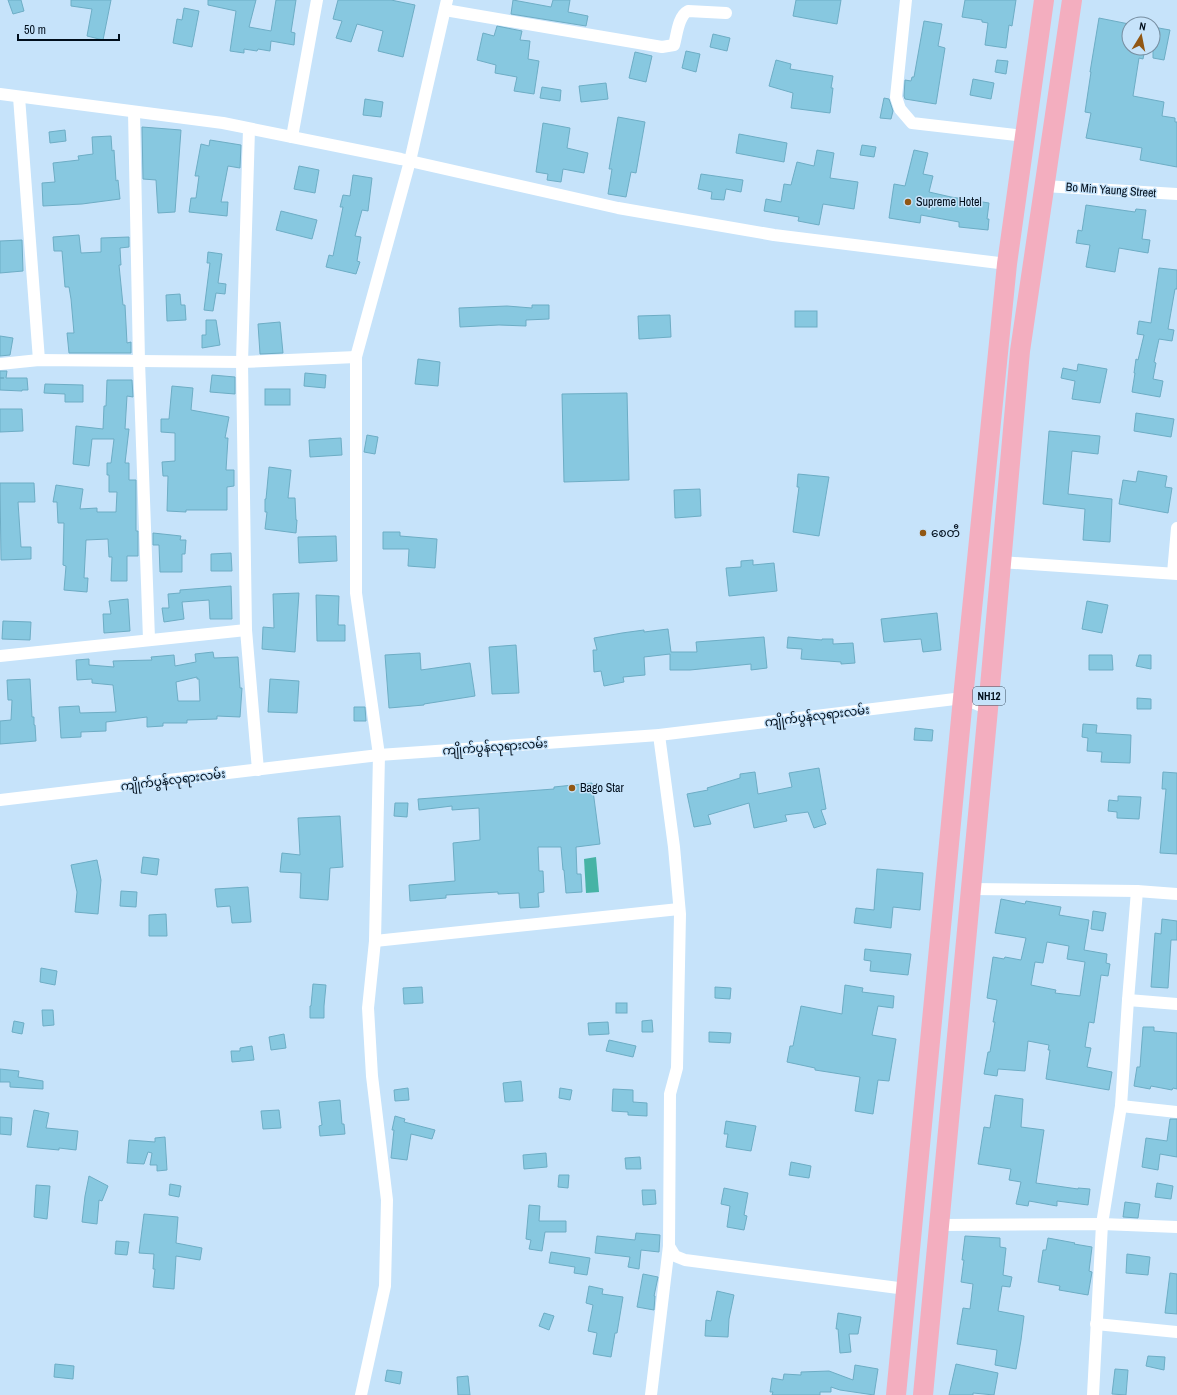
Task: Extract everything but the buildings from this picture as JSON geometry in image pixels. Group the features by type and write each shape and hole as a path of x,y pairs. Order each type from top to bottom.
{"highway":[{"name":"NH12","path":"896,1395 963,698 1007,264 1044,0"},
{"name":"NH12","path":"923,1395 988,709 1020,351 1072,0"}],"street":[{"path":"292,137 317,0"},
{"path":"906,0 896,97 900,109 908,119 912,123 1025,136"},
{"path":"361,1395 385,1286 387,1200 372,1076 368,1008 375,942 379,756 356,593 356,357 410,160 446,5 662,47 674,45 681,18 684,13 688,11 726,13"},
{"path":"0,94 223,123 410,160 618,208 774,235 1007,264"},
{"path":"19,97 39,360"},
{"path":"134,112 139,361 149,639"},
{"path":"249,128 242,362 246,630 258,770"},
{"name":"Bo Min Yaung Street","path":"1044,186 1177,194"},
{"path":"0,364 39,360 242,362 356,357"},
{"path":"1001,562 1175,574 1177,528"},
{"path":"0,656 149,639 246,630"},
{"path":"963,698 988,709"},
{"name":"ကျိုက်ပွန်လုရားလမ်း","path":"0,800 379,756 659,735 963,698"},
{"path":"651,1395 669,1246 670,1094 677,1068 679,974 679,909 674,847 659,735"},
{"path":"971,890 1138,891 1177,894"},
{"path":"1093,1395 1102,1224 1121,1106 1128,1000 1138,891"},
{"path":"375,942 679,909"},
{"path":"1128,1000 1177,1004"},
{"path":"1121,1106 1177,1112"},
{"path":"940,1225 1102,1224 1177,1227"},
{"path":"669,1246 675,1256 684,1260 906,1289"},
{"path":"1096,1324 1177,1332"}],"shaded area":[{"path":"596,857 599,892 586,893 584,859"}],"place":[{"name":"Supreme Hotel","path":"908,202"},
{"name":"စေတီ","path":"923,533"},
{"name":"Bago Star","path":"572,788"}]}
